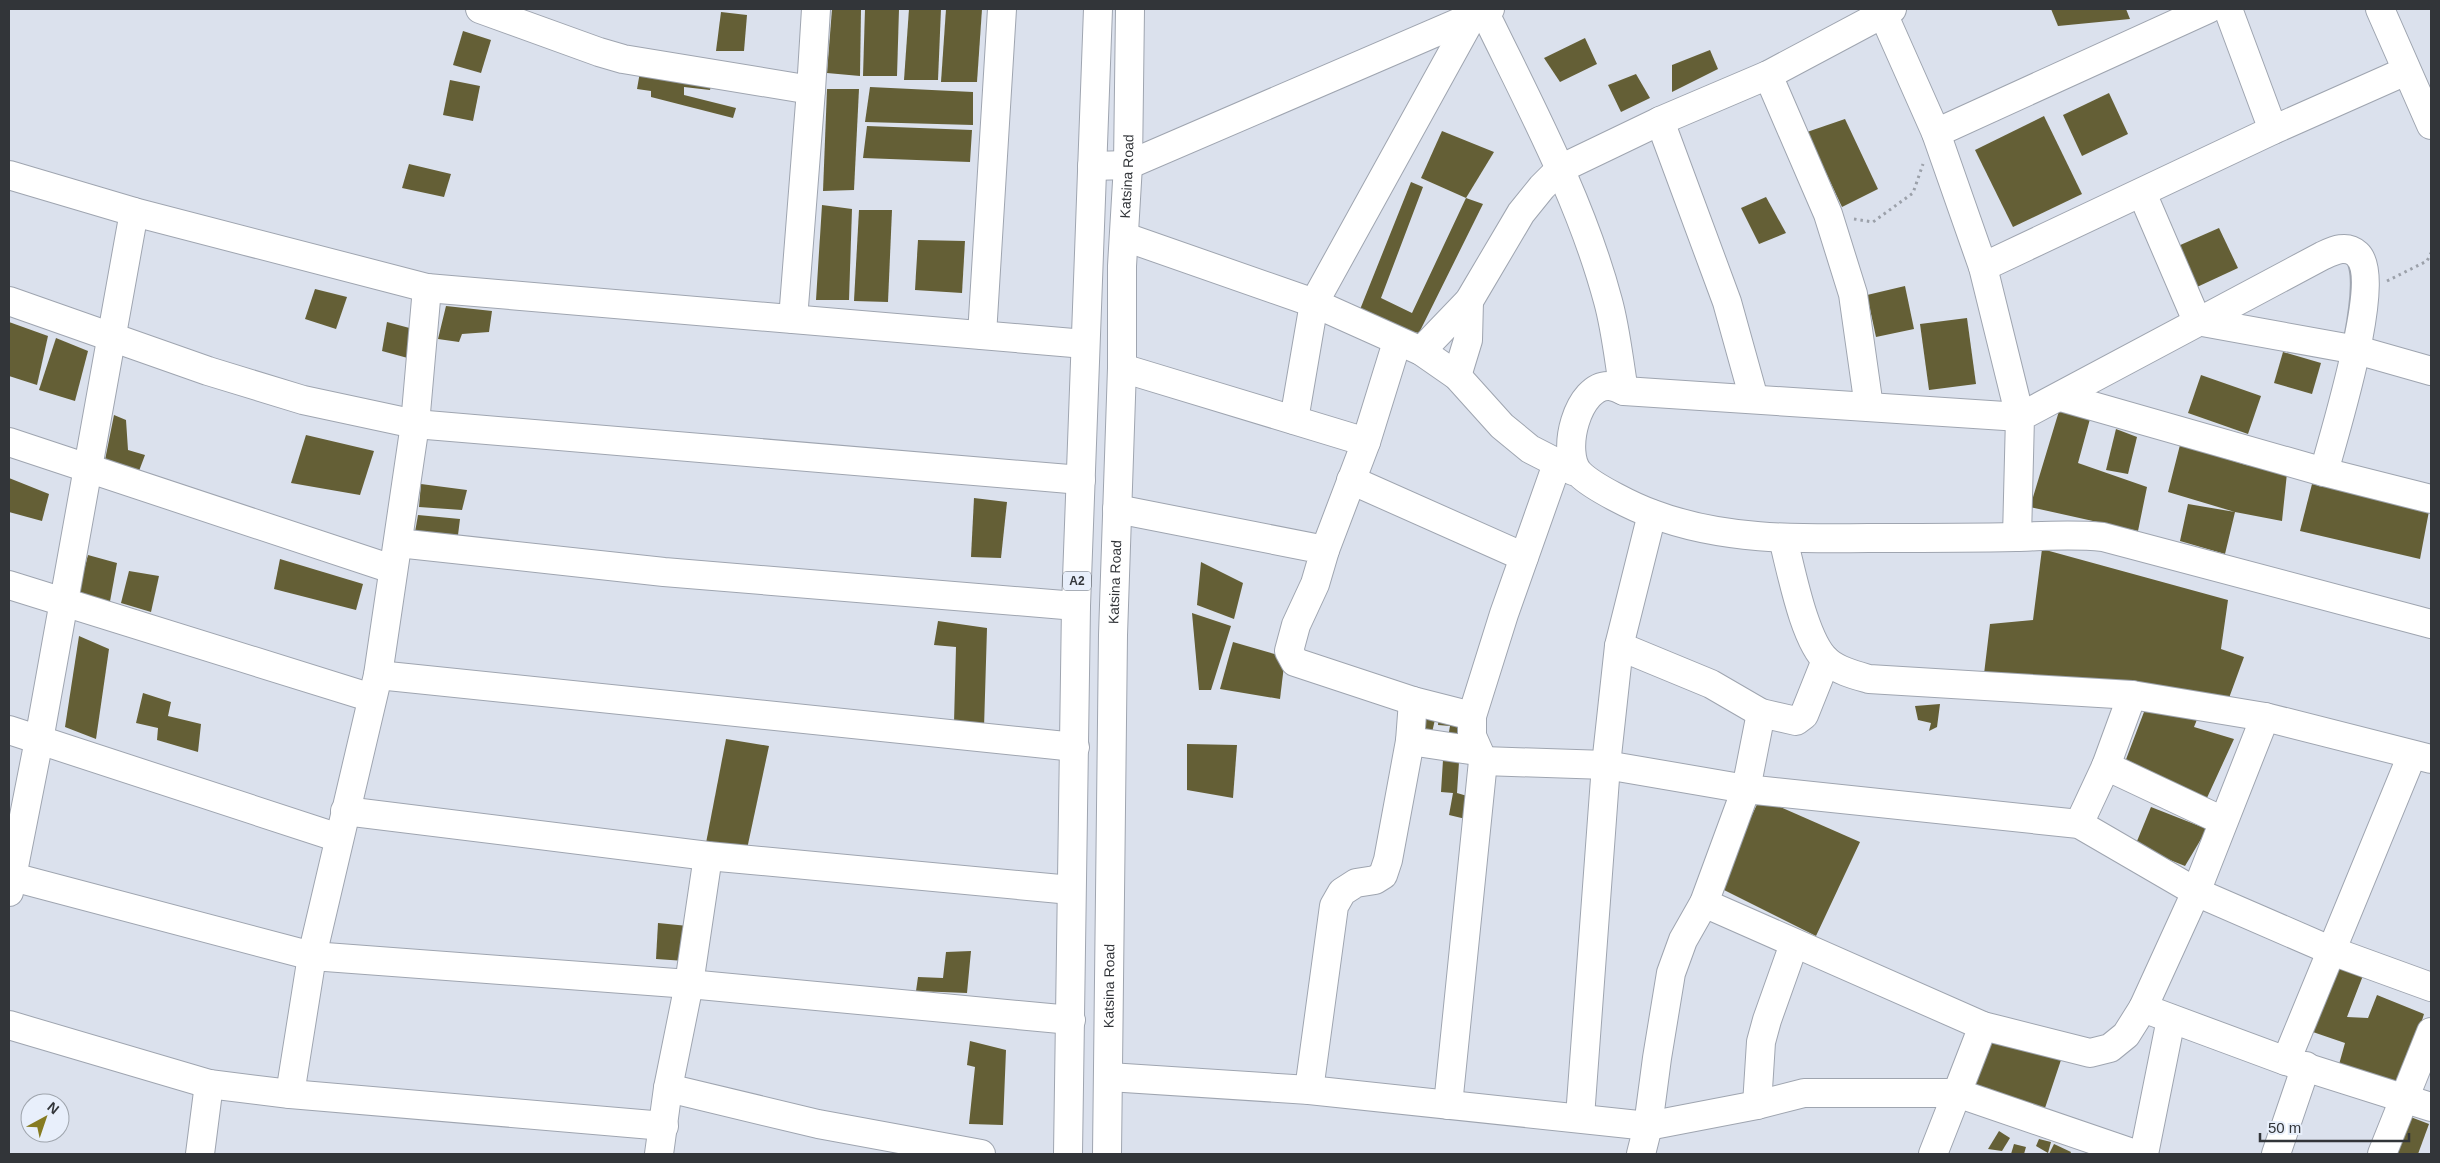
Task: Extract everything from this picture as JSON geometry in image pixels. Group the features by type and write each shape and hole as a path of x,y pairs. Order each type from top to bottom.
{"main road":[{"path":"480,9 506,14 598,52 811,90"},
{"path":"793,319 816,9"},
{"path":"982,335 1002,9"},
{"name":"A2","path":"1068,1154 1076,606 1098,9"},
{"name":"Katsina Road","path":"1107,1154 1113,635 1122,368 1122,266 1128,165 1130,9"},
{"path":"1931,144 2208,9"},
{"path":"2228,9 2274,130"},
{"path":"2380,9 2431,125"},
{"path":"1472,716 1414,701 1296,662 1289,651 1296,626 1315,584 1325,550 1366,442 1409,347 1469,301 1521,213 1542,186 1560,169 1660,121 1768,75 1885,10 1931,144 1983,267 2020,416 2017,537"},
{"path":"1092,166 1128,165 1482,12"},
{"path":"1482,12 1560,169 1591,248 1608,303 1624,391"},
{"path":"1294,420 1314,303 1482,12"},
{"path":"1983,267 2274,130 2406,71"},
{"path":"1768,75 1828,214 1853,294 1868,407"},
{"path":"1660,121 1727,302 1754,400"},
{"path":"9,175 134,212 427,288 1085,344"},
{"path":"2142,193 2197,321"},
{"path":"134,212 62,602 39,740 10,882 312,956 689,984 1071,1020"},
{"path":"1125,237 1314,303 1409,347 1457,376 1502,426 1530,449 1652,514 1709,530 1783,539 2017,537 2075,534 2103,537 2431,624"},
{"path":"1448,1105 1480,756 1472,736 1472,716 1524,557 1568,469 1571,458 1572,431 1582,405 1594,391 1604,386 1614,386 1624,391 2020,416 2061,397 2197,321 2337,250 2348,248 2358,255 2363,266 2364,292 2357,350 2324,472"},
{"path":"290,1094 312,956 375,687 415,424 427,288"},
{"path":"9,301 303,400 415,424 1081,480"},
{"path":"1457,376 1468,340 1469,301"},
{"path":"2197,321 2357,350 2431,371"},
{"path":"1122,368 1366,442"},
{"path":"2061,397 2324,472 2431,498"},
{"path":"9,442 392,569"},
{"path":"1351,480 1524,557"},
{"path":"1117,509 1325,550"},
{"path":"1580,1117 1606,765 1619,646 1652,514"},
{"path":"1783,539 1806,626 1826,660 1847,672 1869,679 2132,695 2265,717 2421,757 2332,951 2296,1063 2276,1154"},
{"path":"398,543 664,572 1076,606"},
{"path":"9,585 62,602 375,687 1075,747"},
{"path":"1619,646 1711,684 1761,713 1796,721 1804,715 1826,660"},
{"path":"2079,824 2106,766 2132,695"},
{"path":"1309,1090 1334,906 1342,892 1356,883 1374,880 1382,876 1388,860 1410,741 1414,701"},
{"path":"1641,1154 1648,1126 1656,1058 1671,973 1683,940 1704,903 1746,789 1761,713"},
{"path":"1704,903 1983,1026 2090,1053 2110,1048 2126,1035 2143,1008 2196,892 2265,717"},
{"path":"9,730 339,838"},
{"path":"1410,741 1480,756 1606,765 1746,789 2079,824 2196,892 2332,951 2431,987"},
{"path":"2106,766 2223,820"},
{"path":"345,811 708,856 1071,890"},
{"path":"659,1154 668,1088 689,984 708,856"},
{"path":"1757,1105 1761,1042 1794,944"},
{"path":"2143,1008 2296,1063 2431,1107"},
{"path":"2144,1154 2171,1019"},
{"path":"9,1025 209,1084 290,1094 664,1126"},
{"path":"1933,1154 1983,1026"},
{"path":"2382,1154 2431,1032"},
{"path":"1109,1077 1309,1090 1580,1117 1648,1126 1757,1105 1804,1093 1957,1092 2135,1154"},
{"path":"200,1154 209,1084"},
{"path":"668,1088 818,1124 981,1154"}],"path":[{"path":"1828,214 1873,222 1913,193 1931,144"},
{"path":"2364,292 2427,261 2431,253"}],"building":[{"path":"832,9 861,9 860,76 827,73"},
{"path":"865,9 899,9 897,76 863,76"},
{"path":"909,9 941,9 938,80 904,80"},
{"path":"946,9 982,9 977,82 941,82"},
{"path":"2051,9 2126,9 2130,19 2058,26"},
{"path":"721,12 747,15 744,51 716,51"},
{"path":"463,31 491,40 481,73 453,65"},
{"path":"1585,38 1597,64 1560,82 1544,58"},
{"path":"1710,50 1718,69 1672,92 1672,65"},
{"path":"640,72 713,78 710,90 684,87 684,95 736,108 733,118 651,97 651,91 637,89"},
{"path":"1636,74 1650,98 1621,112 1608,85"},
{"path":"450,80 480,86 473,121 443,115"},
{"path":"870,87 973,92 973,125 865,122"},
{"path":"827,89 859,89 854,190 823,191"},
{"path":"2109,93 2128,134 2082,156 2063,115"},
{"path":"2044,116 2082,194 2013,227 1975,150"},
{"path":"1845,119 1878,189 1842,207 1807,132"},
{"path":"867,126 972,130 970,162 863,158"},
{"path":"1442,131 1494,152 1466,198 1421,178"},
{"path":"409,164 451,174 444,197 402,188"},
{"path":"1411,182 1423,187 1381,298 1412,313 1466,198 1483,204 1419,333 1355,322"},
{"path":"1766,197 1786,233 1759,244 1741,208"},
{"path":"822,205 852,209 849,300 816,300"},
{"path":"859,210 892,210 888,302 854,301"},
{"path":"2219,228 2238,268 2197,287 2178,246"},
{"path":"918,240 965,241 962,293 915,290"},
{"path":"1905,286 1914,329 1876,337 1867,295"},
{"path":"315,289 347,297 336,329 305,319"},
{"path":"446,306 492,311 489,332 462,334 459,342 438,339"},
{"path":"1967,318 1976,384 1929,390 1920,324"},
{"path":"9,322 48,336 37,385 9,376"},
{"path":"387,322 417,330 415,360 382,351"},
{"path":"56,338 88,351 75,401 39,390"},
{"path":"2283,352 2321,363 2312,394 2274,383"},
{"path":"2201,375 2261,396 2248,434 2188,413"},
{"path":"2059,411 2090,419 2078,463 2147,487 2138,531 2030,507"},
{"path":"114,415 126,420 128,450 145,455 139,471 105,460"},
{"path":"2116,429 2137,437 2128,474 2106,470"},
{"path":"306,435 374,451 360,495 291,483"},
{"path":"2180,445 2246,465 2287,473 2282,521 2235,512 2168,492"},
{"path":"9,478 49,494 42,521 9,512"},
{"path":"421,484 467,490 462,510 419,507"},
{"path":"2312,484 2356,491 2429,511 2420,559 2300,531"},
{"path":"974,498 1007,502 1001,558 971,557"},
{"path":"2188,504 2235,512 2225,554 2180,541"},
{"path":"418,515 460,519 458,535 415,532"},
{"path":"2042,549 2228,600 2221,649 2244,657 2229,698 1984,674 1990,624 2033,620"},
{"path":"88,555 117,563 109,607 77,597"},
{"path":"280,559 363,584 356,610 274,589"},
{"path":"1201,562 1243,583 1234,619 1197,605"},
{"path":"129,571 159,576 151,612 121,603"},
{"path":"1192,613 1231,626 1211,690 1199,690"},
{"path":"938,621 987,628 984,728 954,723 956,647 934,645"},
{"path":"79,636 109,649 96,739 65,727"},
{"path":"1233,642 1285,657 1280,699 1220,689"},
{"path":"143,693 171,702 168,716 201,724 198,752 157,740 158,728 136,723"},
{"path":"1940,704 1937,727 1929,731 1931,723 1918,720 1915,706"},
{"path":"2147,704 2198,717 2194,727 2234,739 2206,800 2122,770"},
{"path":"1420,711 1436,715 1431,737 1415,732"},
{"path":"1439,714 1462,717 1458,745 1447,743 1450,726 1438,725"},
{"path":"726,739 769,746 747,849 706,843"},
{"path":"1187,744 1237,745 1233,798 1187,790"},
{"path":"1443,760 1459,762 1457,793 1474,798 1470,820 1449,815 1453,793 1441,792"},
{"path":"1760,798 1860,842 1816,936 1718,887"},
{"path":"2151,807 2207,829 2185,866 2135,846"},
{"path":"658,923 688,926 685,961 656,959"},
{"path":"971,951 967,993 916,991 918,977 943,978 946,952"},
{"path":"2340,961 2364,973 2347,1017 2368,1018 2377,995 2424,1014 2401,1087 2338,1068 2345,1043 2310,1031"},
{"path":"1988,1034 2061,1060 2043,1114 1973,1090"},
{"path":"970,1041 1006,1050 1003,1125 969,1124 975,1067 967,1065"},
{"path":"2408,1116 2429,1124 2418,1154 2396,1154"},
{"path":"1999,1131 2010,1138 2002,1151 1988,1149"},
{"path":"2039,1139 2051,1142 2048,1153 2036,1146"},
{"path":"2014,1144 2026,1147 2024,1154 2011,1154"},
{"path":"2054,1144 2071,1152 2070,1154 2049,1154"}]}
